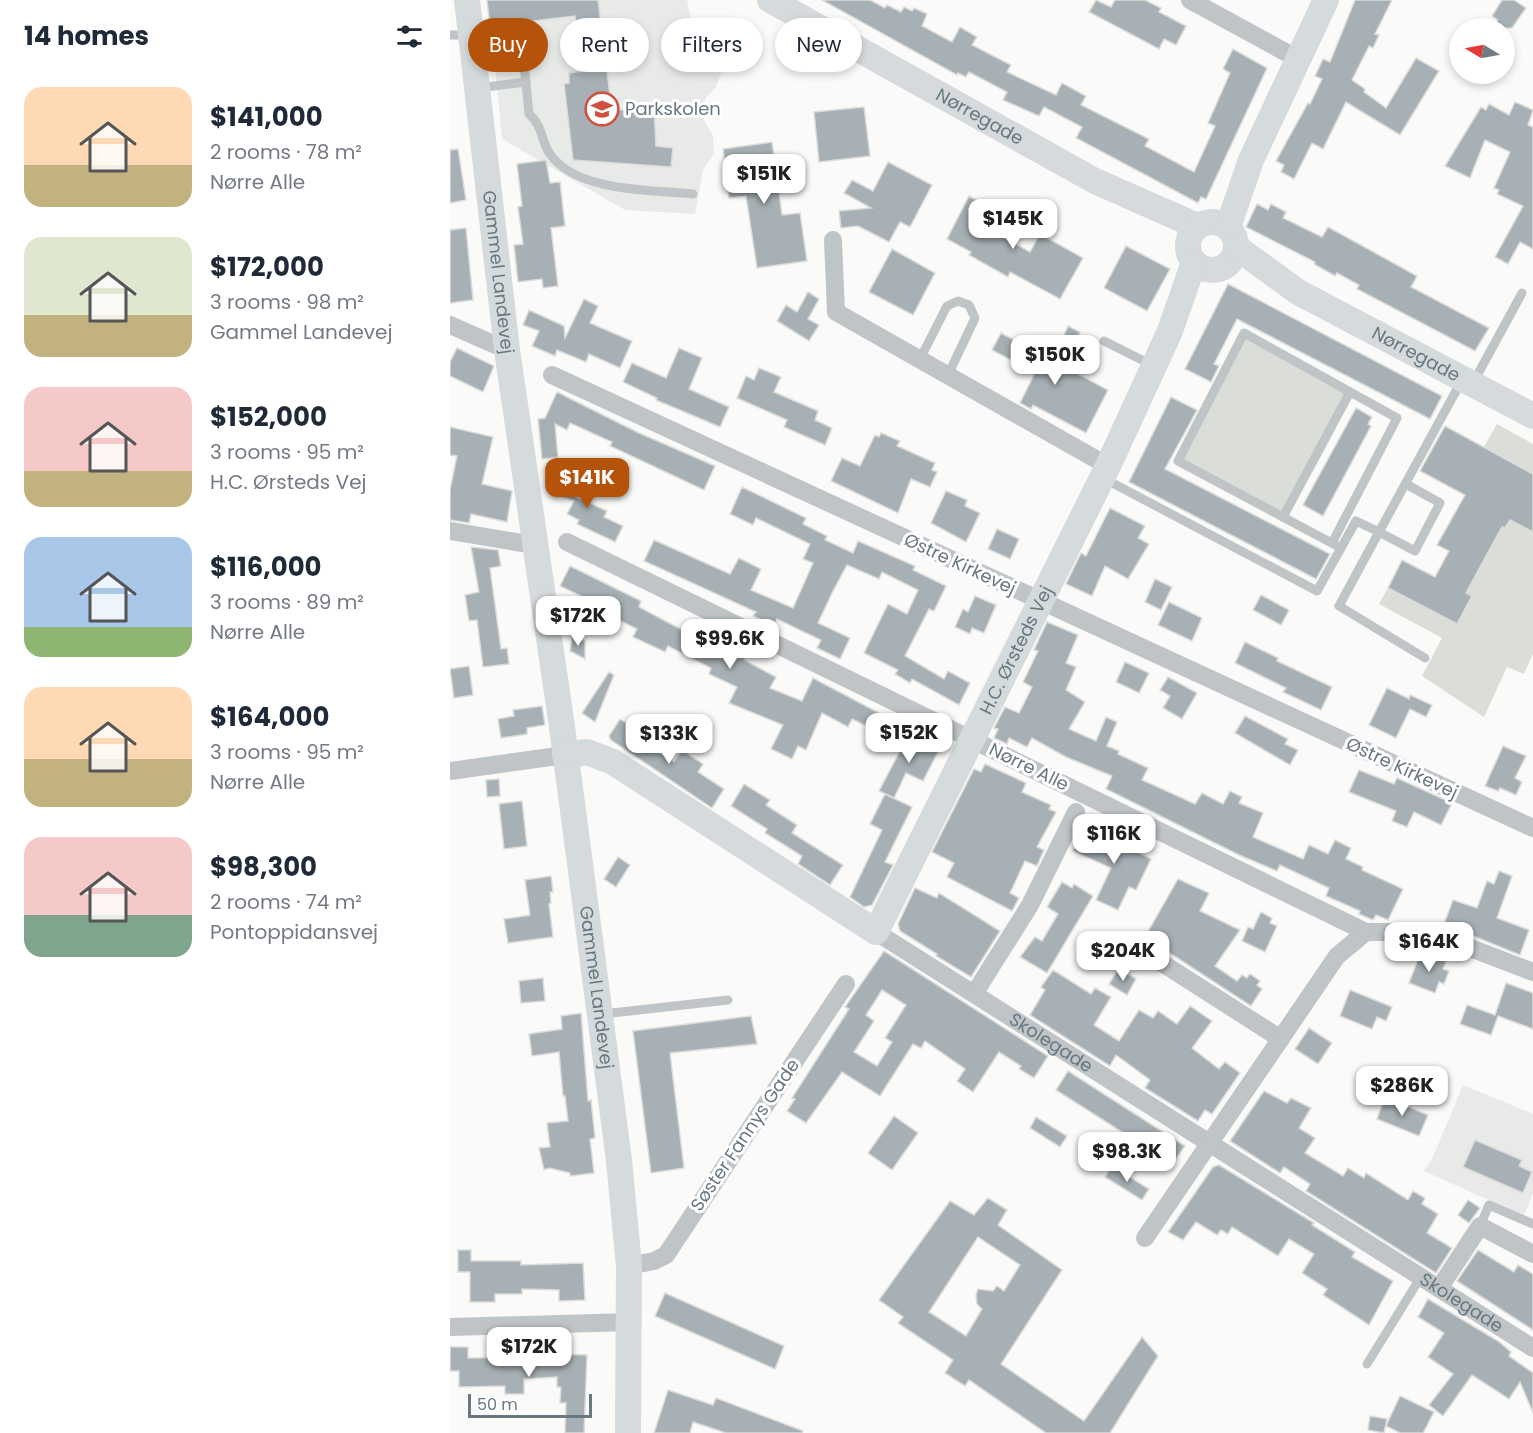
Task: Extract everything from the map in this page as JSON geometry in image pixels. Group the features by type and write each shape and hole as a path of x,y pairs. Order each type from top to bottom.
{"street":[{"name":"Gammel Landevej","path":"467,0 461,35 477,88 507,350 565,755 619,1160 629,1266 628,1433"},
{"name":"Nørregade","path":"770,0 1211,245 1269,284 1298,292 1533,416"},
{"path":"1191,0 1298,59"},
{"name":"H.C. Ørsteds Vej","path":"876,932 1105,472 1326,0"},
{"path":"833,240 836,312 948,375 1105,472"},
{"path":"450,325 507,350"},
{"name":"Østre Kirkevej","path":"552,375 1533,828"},
{"path":"450,531 534,545"},
{"name":"Nørre Alle","path":"567,542 1366,932 1429,932 1533,972"},
{"name":"Skolegade","path":"565,755 587,752 613,762 876,932 1422,1275 1533,1348"},
{"path":"450,771 565,755"},
{"name":"Nørre Alle","path":"974,994 1030,905 1076,812"},
{"path":"1145,1238 1337,956 1366,932"},
{"path":"1151,956 1281,1039"},
{"name":"Søster Fannys Gade","path":"629,1266 654,1261 666,1255 846,984"},
{"path":"1440,1287 1480,1226 1533,1254"},
{"path":"450,1327 630,1322"}],"lane":[{"path":"525,72 529,114 539,123 549,153 566,171 610,186 693,194"},
{"path":"477,88 526,82"},
{"path":"1425,658 1339,606 1406,484 1522,292"},
{"path":"920,359 947,306 958,301 969,305 975,318 948,375"},
{"path":"1332,543 1397,418 1244,333 1178,461 1341,548"},
{"path":"1104,341 1154,366"},
{"path":"1283,517 1350,392"},
{"path":"1105,472 1317,591 1356,521 1415,551 1440,503 1406,484"},
{"path":"600,1014 728,1000"},
{"path":"1480,1226 1489,1205 1533,1224"},
{"path":"1367,1364 1422,1275"}],"shaded area":[{"name":"Parkskolen","path":"489,0 687,0 691,18 661,18 661,72 721,72 716,87 705,99 704,120 713,136 714,153 703,170 695,214 625,210 502,139 496,72 548,72 548,18 491,18"},
{"path":"1244,333 1350,392 1283,517 1178,461"},
{"path":"1497,424 1533,444 1533,474 1484,447"},
{"path":"1510,520 1533,532 1533,654 1524,674 1507,667 1484,717 1422,676 1442,638 1379,604 1388,588 1457,624 1472,596 1466,593 1502,527 1505,528"},
{"path":"1463,1085 1533,1114 1533,1193 1524,1216 1424,1171 1432,1159"}],"building":[{"path":"487,0 598,0 600,18 575,18 575,16 548,19 489,18"},
{"path":"822,0 870,0 885,8 887,5 901,12 904,7 912,11 914,8 927,14 922,26 952,42 960,27 977,37 972,45 1011,65 1007,72 1056,95 1062,83 1086,96 1081,105 1149,139 1145,146 1194,172 1215,126 1208,123 1230,73 1223,69 1233,49 1267,68 1206,199 1201,197 1198,203 1076,138 1082,127 1044,107 1039,116 1003,100 1007,92 969,72 966,77 958,73 957,75 862,22 862,18 854,18"},
{"path":"1096,0 1111,7 1115,0 1145,0 1161,8 1159,12 1186,26 1176,45 1164,39 1159,49 1089,12"},
{"path":"1355,0 1392,0 1375,34 1379,35 1373,48 1369,46 1352,80 1365,89 1364,92 1386,108 1416,58 1439,71 1400,135 1346,102 1323,149 1312,143 1294,179 1281,172 1284,165 1276,161 1308,103 1310,104 1322,79 1315,76 1323,59 1330,62"},
{"path":"1502,0 1514,0 1526,8 1515,24 1515,18 1492,16"},
{"path":"607,72 612,111 654,106 656,146 673,148 671,167 573,160 564,84 569,83 569,73"},
{"path":"1515,102 1533,110 1528,125 1533,127 1533,249 1520,242 1508,264 1495,257 1523,206 1497,194 1499,190 1494,188 1510,152 1485,140 1470,178 1445,166 1481,107 1486,110 1489,104 1509,115"},
{"path":"864,107 870,156 819,162 814,112"},
{"path":"772,142 782,215 800,213 807,261 757,268 746,196 729,198 723,149"},
{"path":"458,149 466,200 450,203 450,150"},
{"path":"546,160 550,183 560,182 565,226 551,228 558,286 543,288 542,279 518,282 514,245 523,244 518,207 522,206 517,164"},
{"path":"888,162 932,185 910,227 900,222 889,242 858,226 841,228 839,211 871,208 844,193 852,180 873,191"},
{"path":"969,196 1012,219 1003,237 1030,252 1040,234 1083,258 1060,299 1010,272 1008,277 969,255 971,252 947,239"},
{"path":"1257,204 1268,210 1271,204 1286,212 1283,218 1322,237 1328,227 1417,276 1411,287 1489,328 1475,351 1357,289 1359,285 1337,273 1335,276 1314,264 1315,262 1246,227"},
{"path":"466,228 473,300 450,303 450,230"},
{"path":"1126,246 1170,269 1147,311 1104,288"},
{"path":"892,249 935,273 913,315 869,292"},
{"path":"1228,284 1442,396 1430,419 1237,319 1214,364 1219,366 1211,382 1185,369"},
{"path":"808,292 819,299 808,319 819,325 809,341 777,321 786,305 797,312"},
{"path":"584,299 598,306 590,323 632,341 620,368 589,354 586,362 557,350 555,356 532,346 539,331 523,325 529,310 564,326 565,338"},
{"path":"1068,326 1080,332 1075,344 1063,338"},
{"path":"1001,333 1108,390 1086,433 1033,405 1031,409 1020,403 1035,373 992,350"},
{"path":"457,348 494,366 483,392 450,376 450,362"},
{"path":"679,348 702,358 689,389 729,407 720,427 656,400 657,398 623,382 632,363 666,378"},
{"path":"759,368 781,377 774,392 818,411 815,420 832,428 825,445 784,427 787,420 737,398 746,376 754,380"},
{"path":"557,392 639,433 715,466 704,490 610,446 612,442 570,423 567,430 555,424 558,457 542,459 538,419 545,418"},
{"path":"1171,397 1197,410 1165,469 1330,554 1316,579 1129,482"},
{"path":"1356,408 1372,417 1368,424 1371,426 1323,516 1303,505"},
{"path":"1445,426 1533,474 1533,532 1510,520 1505,528 1502,527 1466,593 1472,596 1457,624 1388,588 1402,560 1435,577 1449,551 1437,545 1465,495 1420,471"},
{"path":"450,427 493,437 482,484 512,491 507,522 471,514 469,523 450,520 450,490 457,456 450,455"},
{"path":"881,433 900,441 897,446 935,463 932,470 937,472 930,487 911,479 898,513 831,481 842,458 860,466 875,435 879,437"},
{"path":"564,471 584,481 576,497 607,511 604,517 623,526 615,542 577,524 579,520 567,514 574,501 554,493"},
{"path":"742,487 806,518 803,524 827,536 825,540 853,553 858,541 915,566 913,570 946,586 934,611 929,609 905,656 944,679 948,671 970,683 959,705 912,679 910,683 895,674 898,670 864,653 888,604 907,614 918,590 882,572 879,579 847,565 833,591 818,623 850,638 840,659 817,648 821,640 777,619 774,626 753,616 756,612 644,561 654,540 730,574 739,558 761,569 751,590 793,608 813,563 803,559 810,544 756,518 753,525 730,514"},
{"path":"946,491 967,500 965,506 980,513 966,542 931,523"},
{"path":"1110,508 1145,526 1138,538 1149,544 1128,579 1105,566 1092,596 1066,584 1081,553 1086,556"},
{"path":"997,529 1019,539 1010,559 988,549"},
{"path":"471,547 498,550 501,566 490,568 501,649 507,648 509,664 483,667 477,620 469,621 465,595 479,592"},
{"path":"570,566 641,601 639,607 669,623 720,649 721,646 745,657 744,660 776,677 770,688 802,701 813,678 881,714 873,729 852,719 848,727 822,713 806,750 798,746 792,759 771,749 783,725 729,703 737,687 709,674 711,668 668,646 665,652 633,637 637,629 597,609 600,605 560,586"},
{"path":"1155,579 1172,587 1161,610 1145,602"},
{"path":"1261,595 1289,610 1281,625 1253,610"},
{"path":"975,596 996,605 984,633 972,628 970,634 955,627 963,609 968,612"},
{"path":"1169,602 1202,618 1192,641 1158,625"},
{"path":"1047,622 1078,635 1066,663 1076,667 1066,690 1085,702 1069,729 1096,741 1106,717 1117,722 1107,746 1119,751 1118,754 1148,768 1142,780 1195,804 1202,793 1223,804 1230,791 1242,797 1239,803 1263,813 1253,837 1303,859 1309,845 1328,854 1335,840 1351,848 1346,859 1363,867 1362,870 1403,889 1388,920 1376,915 1373,920 1359,914 1360,911 1326,896 1329,888 1280,865 1277,871 1239,855 1106,789 1112,776 1066,757 1032,738 1027,747 1009,738 1007,744 994,738 998,729 994,728 1005,707 1019,713 1032,687 1023,682 1038,651 1034,650"},
{"path":"572,636 585,641 585,659 570,651"},
{"path":"1245,642 1278,658 1277,661 1332,687 1321,710 1283,692 1286,688 1235,663"},
{"path":"1125,662 1149,673 1139,693 1116,682"},
{"path":"469,666 473,695 454,698 450,669"},
{"path":"609,672 614,675 595,722 582,713"},
{"path":"1168,677 1197,693 1182,719 1163,708 1170,696 1160,690"},
{"path":"1387,688 1409,699 1410,695 1432,705 1426,717 1410,709 1396,738 1369,725"},
{"path":"542,706 545,725 527,728 527,734 501,738 498,719 514,716 513,710"},
{"path":"1245,716 1288,739 1285,744 1298,750 1290,765 1235,733"},
{"path":"620,719 641,733 638,738 674,762 682,750 703,764 698,772 724,789 712,808 611,740 609,736"},
{"path":"909,734 939,750 923,781 906,773 894,798 879,791"},
{"path":"1503,746 1526,756 1515,778 1522,782 1516,795 1500,788 1498,791 1485,786"},
{"path":"985,764 1026,783 1022,792 1051,805 1049,809 1056,812 1037,847 1044,850 1037,866 1025,861 1010,893 1019,898 1012,911 947,877 954,863 932,852 974,769 981,772"},
{"path":"1359,770 1394,784 1397,778 1452,803 1441,825 1414,812 1407,827 1392,821 1396,811 1349,792"},
{"path":"499,779 500,796 487,797 486,780"},
{"path":"744,784 770,800 766,805 797,825 792,833 843,865 830,885 798,864 802,856 765,833 767,829 731,806"},
{"path":"885,794 912,807 885,862 893,865 872,905 864,907 850,897 882,830 870,824"},
{"path":"522,801 527,846 504,849 499,804"},
{"path":"1084,829 1109,839 1112,835 1124,841 1122,844 1151,859 1136,890 1129,887 1118,910 1096,900 1111,868 1073,851"},
{"path":"618,857 630,865 616,887 604,879"},
{"path":"1499,871 1512,876 1497,918 1529,930 1520,955 1444,924 1453,900 1477,908 1487,881 1494,884"},
{"path":"551,876 553,892 550,892 551,903 549,904 553,937 508,943 504,919 530,915 525,880"},
{"path":"1178,879 1209,893 1200,911 1240,930 1215,966 1237,981 1242,975 1247,978 1250,974 1260,981 1257,985 1262,989 1251,1006 1145,937"},
{"path":"1062,882 1072,888 1074,884 1093,896 1047,973 1020,957 1035,937 1042,941 1058,914 1047,907"},
{"path":"915,888 937,898 939,893 1000,931 971,977 900,931 898,924"},
{"path":"1261,912 1272,918 1270,923 1277,926 1265,952 1242,941 1248,927 1253,929"},
{"path":"884,951 1048,1056 1034,1078 1019,1069 1021,1066 999,1052 973,1092 957,1081 965,1069 925,1041 921,1048 913,1044 880,1096 842,1072 806,1123 787,1111 795,1099 792,1098 849,1009 845,1007","holes":["882,990 906,1005 885,1038 892,1042 877,1066 854,1052 874,1021 866,1015"]},
{"path":"1421,952 1446,961 1443,969 1449,971 1444,984 1439,982 1435,993 1409,983"},
{"path":"1119,968 1136,979 1127,995 1109,984"},
{"path":"1053,970 1091,994 1095,988 1111,997 1094,1025 1119,1041 1139,1010 1153,1018 1158,1011 1177,1024 1190,1006 1212,1021 1192,1048 1219,1069 1225,1062 1240,1073 1212,1114 1205,1110 1198,1121 1145,1088 1150,1080 1116,1055 1110,1066 1030,1015 1045,990 1041,987"},
{"path":"543,978 545,1001 521,1003 519,981"},
{"path":"1506,983 1533,993 1533,1029 1498,1016 1491,1035 1460,1024 1467,1005 1495,1015"},
{"path":"1350,990 1392,1007 1386,1021 1377,1017 1372,1029 1340,1016"},
{"path":"581,1013 588,1101 591,1100 595,1138 590,1139 594,1173 570,1176 570,1173 549,1168 544,1170 539,1148 550,1147 547,1123 568,1121 559,1052 532,1056 529,1034 562,1029 561,1016"},
{"path":"751,1016 757,1044 670,1053 684,1168 651,1173 633,1031"},
{"path":"1309,1028 1332,1043 1318,1064 1295,1049"},
{"path":"1068,1071 1185,1146 1172,1164 1056,1090"},
{"path":"1264,1091 1287,1103 1291,1098 1311,1108 1299,1128 1315,1138 1305,1153 1343,1176 1348,1168 1364,1178 1366,1173 1408,1200 1413,1191 1425,1198 1422,1204 1438,1214 1427,1233 1452,1248 1436,1273 1306,1191 1310,1184 1284,1167 1280,1173 1230,1141"},
{"path":"1385,1097 1428,1115 1419,1136 1377,1119"},
{"path":"894,1116 918,1133 892,1170 868,1153"},
{"path":"1036,1117 1067,1136 1060,1147 1030,1128"},
{"path":"1475,1140 1522,1160 1519,1166 1532,1172 1523,1193 1463,1167"},
{"path":"1219,1165 1314,1223 1312,1225 1355,1252 1352,1257 1393,1281 1369,1325 1323,1295 1327,1289 1302,1273 1314,1254 1289,1239 1278,1256 1232,1227 1228,1234 1221,1230 1217,1235 1196,1222 1183,1240 1168,1232 1213,1167"},
{"path":"1112,1166 1149,1189 1142,1200 1105,1177"},
{"path":"988,1198 1007,1210 998,1225 1062,1270 1001,1364 1084,1421 1142,1337 1158,1356 1110,1433 1046,1433 969,1380 965,1386 945,1373 953,1360 898,1323 903,1317 879,1300 950,1201 974,1215","holes":["978,1237 1020,1265 1004,1291 997,1286 993,1291 978,1289 977,1304 982,1309 966,1336 929,1312"]},
{"path":"1468,1200 1480,1208 1469,1223 1458,1215"},
{"path":"458,1250 471,1250 471,1261 521,1261 521,1265 583,1263 585,1300 559,1301 559,1290 522,1289 522,1294 495,1294 495,1302 470,1302 470,1272 458,1272"},
{"path":"1478,1250 1514,1272 1518,1265 1533,1274 1533,1330 1457,1281"},
{"path":"665,1293 784,1346 775,1369 655,1316"},
{"path":"1428,1299 1498,1341 1511,1352 1509,1356 1533,1373 1533,1413 1520,1382 1509,1399 1472,1375 1443,1416 1429,1405 1453,1374 1428,1357 1444,1333 1418,1317"},
{"path":"450,1347 468,1347 468,1358 551,1357 551,1354 587,1355 584,1433 565,1433 566,1403 560,1403 561,1387 557,1387 557,1377 524,1379 524,1394 505,1394 505,1386 459,1387 459,1371 450,1371"},
{"path":"668,1390 713,1405 716,1398 803,1431 802,1433 726,1433 693,1422 690,1433 654,1433"},
{"path":"1400,1396 1434,1412 1423,1433 1400,1433 1386,1426"},
{"path":"1370,1416 1387,1419 1384,1433 1368,1430"}],"place":[{"name":"Parkskolen","path":"602,109"}]}
